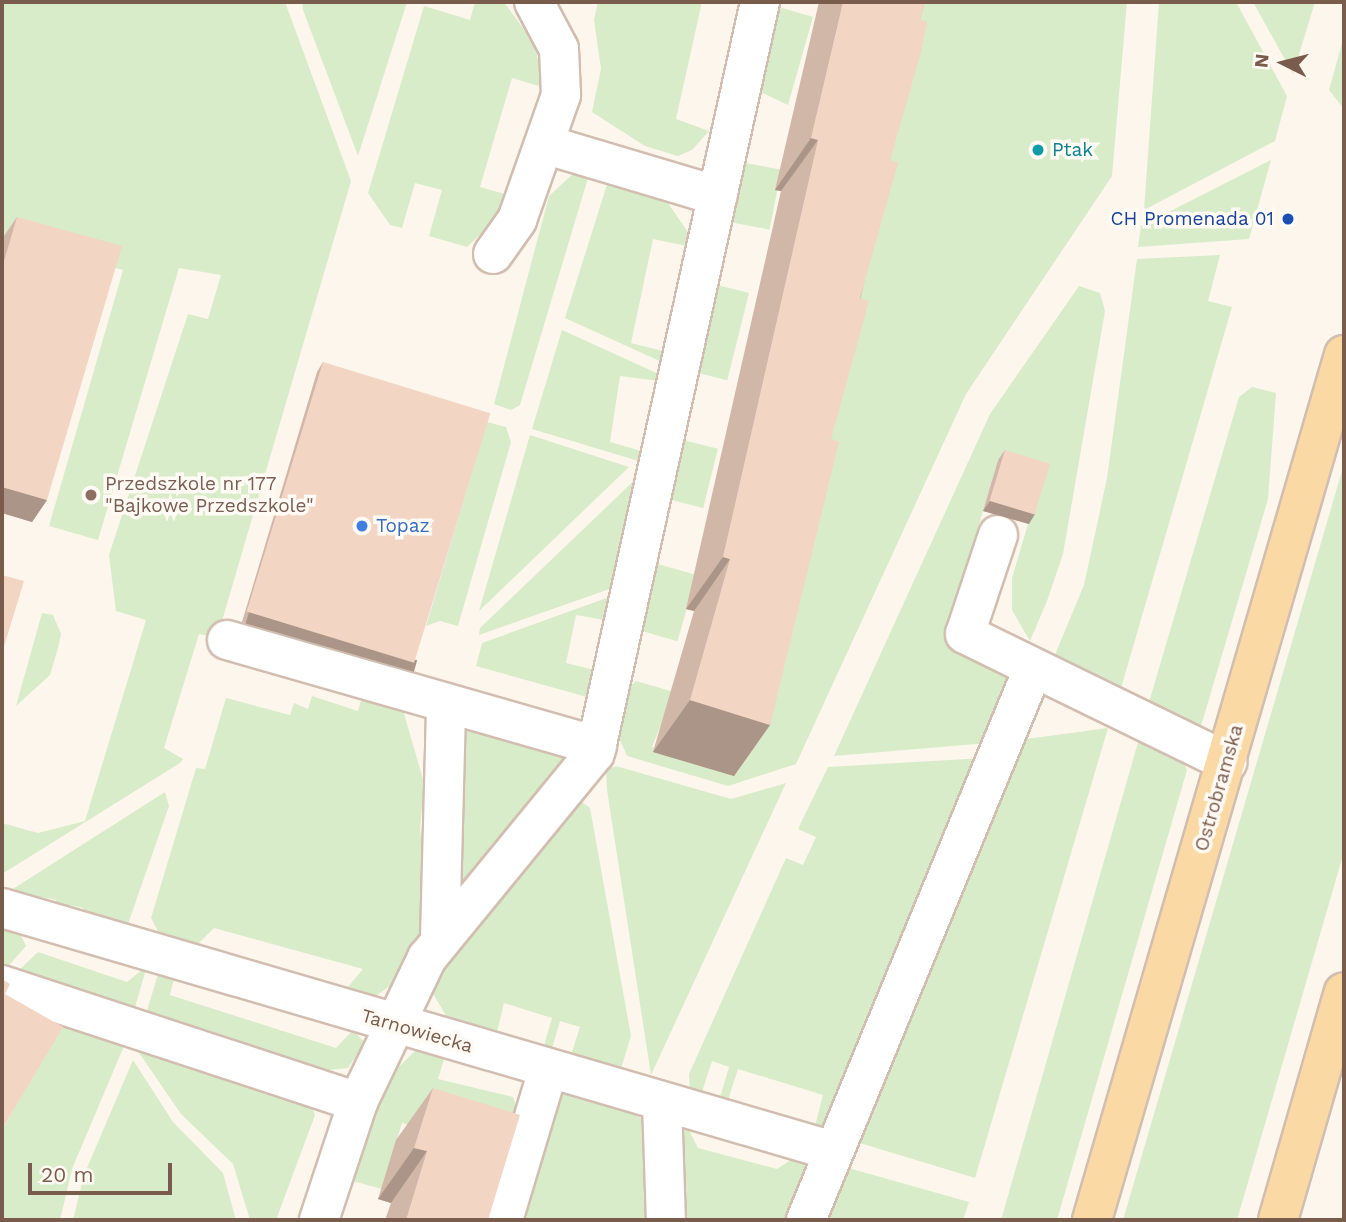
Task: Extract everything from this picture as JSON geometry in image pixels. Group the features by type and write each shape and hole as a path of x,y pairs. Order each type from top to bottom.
{"main road":[{"name":"Ostrobramska","path":"1092,1220 1344,355"},
{"path":"1278,1220 1333,1065 1344,992"}],"street":[{"path":"493,254 517,220 547,145 564,72 550,23 534,2"},
{"path":"318,1220 358,1102 394,1025 440,939 575,784 597,746 760,2"},
{"path":"547,145 718,196"},
{"path":"998,535 965,634 1227,762"},
{"path":"227,640 597,746"},
{"path":"806,1220 1033,669"},
{"path":"440,939 446,703"},
{"name":"Tarnowiecka","path":"2,908 394,1025 833,1151"},
{"path":"2,985 358,1102"},
{"path":"503,1220 548,1070"},
{"path":"662,1102 666,1220"}],"green space":[{"name":"Przedszkole nr 177 \"Bajkowe Przedszkole\"","path":"2,2 285,2 351,181 217,638 199,634 164,748 183,759 2,874 2,823 38,833 85,821 146,620 116,611 109,555 188,314 208,319 221,275 179,268 98,540 49,526 123,270 2,239"},
{"path":"302,2 407,2 358,156 303,10"},
{"path":"475,2 504,2 533,42 542,73 539,86 512,78 480,187 508,195 503,213 467,247 429,236 442,190 415,183 402,228 390,225 368,193 424,6 470,20"},
{"path":"598,2 702,2 676,119 709,131 692,150 678,156 645,146 592,112 601,69 594,20"},
{"path":"917,2 1127,2 1112,176 966,394 796,764 728,786 627,756 616,731 626,690 636,681 674,692 652,747 738,772"},
{"path":"1159,2 1236,2 1287,96 1275,141 1144,210"},
{"path":"1253,2 1315,2 1293,74"},
{"path":"782,8 813,17 788,105 756,90 777,10"},
{"path":"1344,36 1344,109 1329,90"},
{"path":"1271,160 1249,239 1138,247 1141,226"},
{"path":"741,162 781,170 770,230 729,222"},
{"path":"577,170 588,178 520,405 511,410 494,404 549,196"},
{"path":"610,175 665,199 688,232 687,246 653,239 631,343 667,352 664,363 565,318"},
{"path":"1220,255 1208,301 1232,307 1119,695 1052,662 1084,585 1107,478 1137,259"},
{"path":"717,285 749,293 727,380 695,372"},
{"path":"1079,286 1100,293 1105,311 1063,554 1047,601 1030,641 1012,610 1012,578 1043,474 998,460 945,640 1013,677 988,743 834,756 990,414"},
{"path":"562,330 661,375 659,381 620,376 610,442 645,452 642,462 532,429"},
{"path":"1252,387 1276,393 1268,499 1199,733 1147,709 1239,397"},
{"path":"487,422 506,427 511,442 458,626 440,621 426,626"},
{"path":"530,435 629,467 479,611"},
{"path":"683,440 718,449 703,508 668,499"},
{"path":"1344,464 1344,852 1237,1220 1123,1220"},
{"path":"641,474 618,586 479,635 480,628"},
{"path":"658,564 696,575 677,641 639,630"},
{"path":"615,595 610,621 576,615 566,663 599,671 594,699 476,666 482,643"},
{"path":"42,613 53,615 61,634 58,648 50,675 16,706"},
{"path":"312,696 358,711 362,697 403,710 424,783 420,829 429,915 393,984 370,1000 343,993 363,969 214,928 193,949 161,937 151,918 196,768 205,769 226,698 290,715 294,703 308,709"},
{"path":"454,724 572,751 466,884 457,878"},
{"path":"1108,728 975,1178 860,1143 858,1127 1019,740"},
{"path":"1139,739 1182,758 1187,770 1057,1220 1001,1220"},
{"path":"984,758 825,1128 815,1126 823,1095 738,1069 727,1103 719,1101 729,1067 712,1061 701,1095 690,1091 689,1074 786,858 803,865 816,837 798,829 828,767"},
{"path":"616,766 731,799 786,783 651,1075 607,790 606,770"},
{"path":"165,792 169,806 128,924 81,916 83,908 70,905 68,912 54,908 56,900 42,897 39,904 5,894"},
{"path":"579,800 590,808 631,1036 620,1072 570,1058 580,1027 560,1021 551,1052 543,1049 552,1018 504,1003 496,1036 451,1024 432,992 435,969"},
{"path":"2,925 19,931 26,946 2,973"},
{"path":"38,952 127,982 147,966 133,1014 15,974"},
{"path":"159,971 175,975 170,995 336,1048 353,1030 365,1043 348,1068 329,1070 145,1017"},
{"path":"39,1014 124,1046 72,1169 60,1220 2,1220 2,1130 30,1079"},
{"path":"135,1047 312,1107 315,1115 276,1220 250,1220 233,1164 181,1114"},
{"path":"417,1049 446,1053 438,1079 513,1097 518,1111 498,1151 402,1123 382,1189 353,1181 350,1174 385,1080"},
{"path":"133,1060 173,1122 223,1173 236,1220 73,1220 84,1175"},
{"path":"564,1090 615,1102 642,1119 652,1220 516,1220"},
{"path":"685,1122 698,1148 777,1169 798,1155 812,1158 795,1220 679,1220 674,1126"},
{"path":"838,1165 969,1202 963,1220 819,1220"}],"building":[{"path":"843,2 925,2 920,19 927,22 890,160 898,163 860,298 869,301 831,439 839,442 770,725 690,700 730,559 723,557 818,140 811,138"},
{"path":"17,217 122,246 47,500 2,487 2,268"},
{"name":"Topaz","path":"323,362 490,413 414,663 247,612"},
{"path":"1005,450 1050,464 1034,514 990,501"},
{"path":"2,575 24,581 2,653"},
{"path":"2,979 10,984 5,994 63,1027 2,1129"},
{"path":"433,1088 520,1115 488,1220 406,1220 427,1151 414,1148"}],"place":[{"name":"Ptak","path":"1038,150"},
{"name":"CH Promenada 01","path":"1288,219"},
{"name":"Przedszkole nr 177 \"Bajkowe Przedszkole\"","path":"91,495"},
{"name":"Topaz","path":"362,526"}]}
